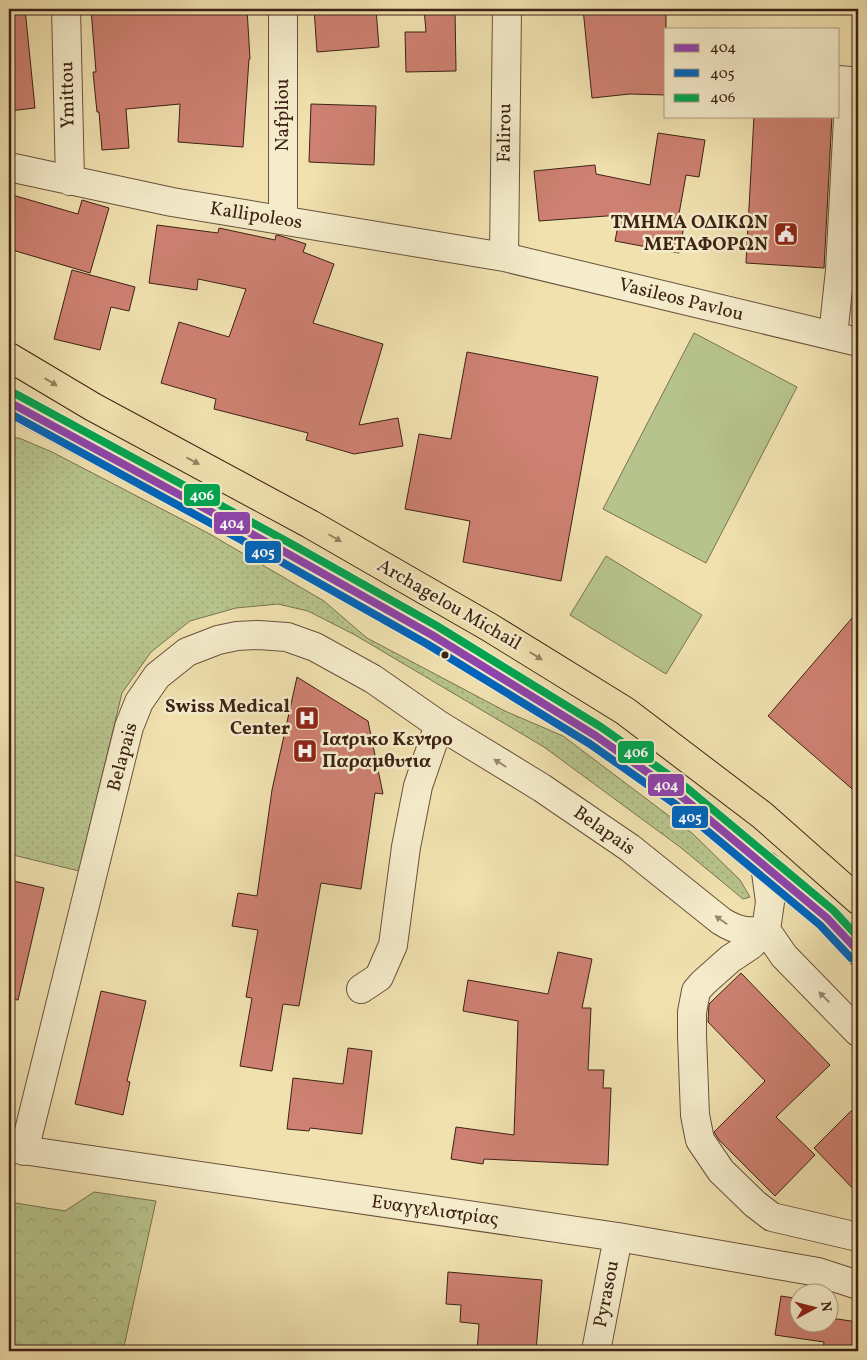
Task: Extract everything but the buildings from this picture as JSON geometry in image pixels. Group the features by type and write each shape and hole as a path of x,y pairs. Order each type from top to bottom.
{"main road":[{"name":"Archagelou Michail","path":"9,357 93,407 310,524 489,626 626,711 762,815 858,900"},
{"name":"Archagelou Michail","path":"9,402 266,542 448,645 604,741 681,796 766,865 827,918 858,951"}],"street":[{"name":"Ymittou","path":"66,9 70,181"},
{"name":"Nafpliou","path":"283,9 283,220"},
{"name":"Falirou","path":"504,257 507,9"},
{"path":"840,80 850,81 840,270 846,339"},
{"name":"Kallipoleos","path":"9,168 172,202 504,257"},
{"name":"Vasileos Pavlou","path":"504,257 846,339"},
{"name":"Belapais","path":"16,1150 129,727 139,702 156,676 186,652 218,640 237,636 258,635 287,637 315,647 374,679 439,725 542,788 630,848 721,921 738,930 752,933 766,930"},
{"path":"361,989 379,977 393,945 406,847 418,786 439,725"},
{"path":"766,865 770,902 766,930 751,945 723,965 696,992 692,1012 692,1036 695,1115 700,1140 721,1171 755,1204 772,1216 858,1237"},
{"path":"766,930 784,956 858,1032"},
{"name":"Ευαγγελιστρίας","path":"16,1150 618,1237 818,1272 858,1285"},
{"name":"Pyrasou","path":"596,1351 618,1237"}],"green space":[{"path":"694,333 797,387 706,563 603,509"},
{"path":"9,438 19,438 52,452 208,533 324,601 367,638 505,711 563,736 693,834 740,880 750,897 743,899 680,847 544,747 355,635 308,611 278,604 236,608 190,621 151,652 122,693 79,871 9,854"},
{"path":"606,556 702,615 666,674 570,615"},
{"path":"94,1192 156,1201 123,1351 9,1351 9,1202 65,1211"}],"transit line":[{"name":"406","path":"14,393 288,542 437,626 601,727 687,788 833,910 858,937"},
{"name":"404","path":"9,402 283,551 432,635 596,736 681,796 827,918 858,951"},
{"name":"405","path":"9,413 427,644 590,744 675,804 820,925 851,958"}],"place":[{"name":"ΤΜΗΜΑ ΟΔΙΚΩΝ ΜΕΤΑΦΟΡΩΝ","path":"786,234"},
{"name":"Swiss Medical Center","path":"307,718"},
{"name":"Ιατρικο Κεντρο Παραμθυτια","path":"305,751"}]}
